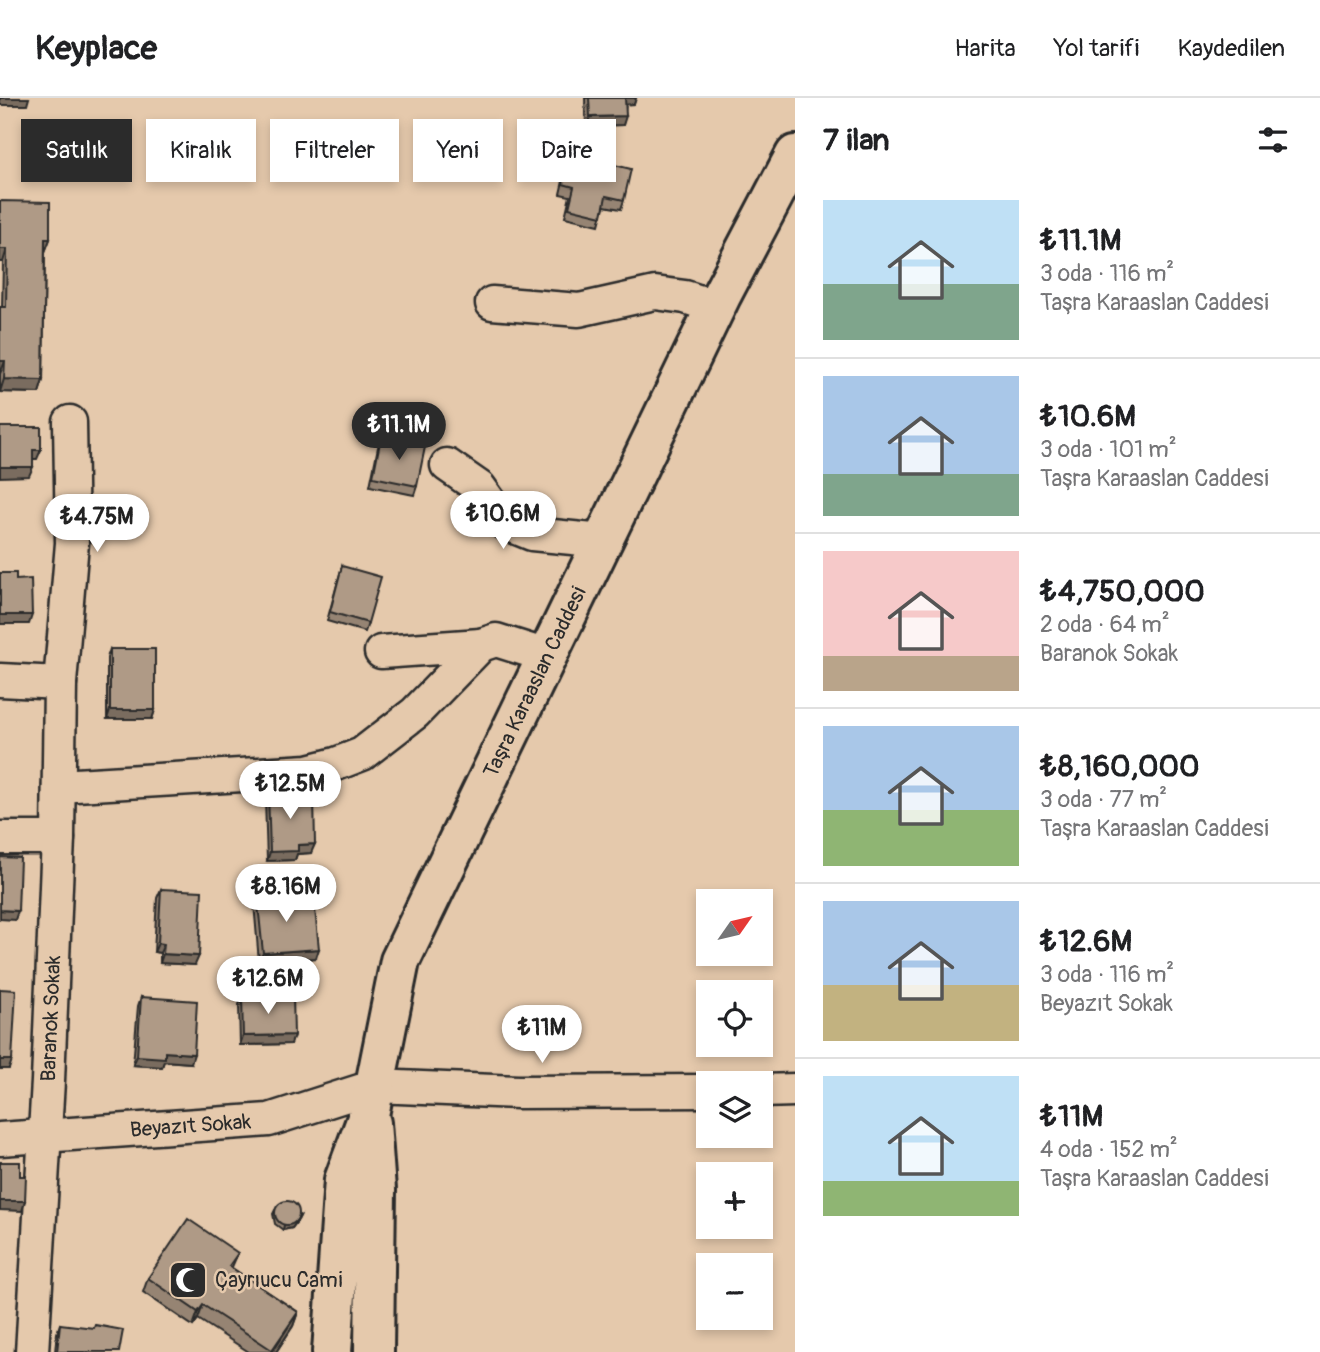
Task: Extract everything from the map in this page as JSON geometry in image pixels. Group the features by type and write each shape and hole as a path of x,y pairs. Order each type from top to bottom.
{"street":[{"name":"Taşra Karaaslan Caddesi","path":"373,1098 400,961 716,307 795,155"},
{"path":"492,303 579,310 655,293 685,297 716,307"},
{"name":"Baranok Sokak","path":"32,1352 48,1081 58,838 60,682 72,543 70,422"},
{"path":"447,465 480,488 505,523 532,534 603,541"},
{"path":"381,652 481,645 496,640 547,656"},
{"path":"59,786 308,771 335,764 362,754 415,713 481,645"},
{"path":"0,680 60,682"},
{"path":"0,838 58,838"},
{"path":"773,1091 795,1090"},
{"path":"373,1098 518,1092 696,1091"},
{"path":"332,1352 344,1180 373,1098"},
{"path":"373,1098 376,1190 374,1352"},
{"name":"Beyazıt Sokak","path":"0,1139 269,1120 373,1098"}],"building":[{"path":"589,98 625,98 626,116 590,117"},
{"path":"616,165 631,169 624,200 606,196 602,216 569,208 574,187 563,184 616,182"},
{"path":"0,201 50,202 50,239 45,239 43,380 4,379 5,361 0,361 0,307 6,307 7,249 0,249"},
{"path":"0,427 41,427 41,450 33,450 33,467 0,467"},
{"path":"381,437 425,447 417,486 373,477"},
{"path":"342,566 381,577 368,623 330,612"},
{"path":"0,573 16,573 16,580 31,579 32,615 0,615"},
{"path":"110,649 155,649 155,710 110,710"},
{"path":"297,790 297,798 314,797 315,844 298,845 298,851 270,852 268,791"},
{"path":"0,857 20,858 18,911 0,910"},
{"path":"161,889 202,891 199,956 163,954 164,944 158,943"},
{"path":"298,891 300,910 315,909 319,949 263,953 257,894"},
{"path":"0,989 16,990 12,1060 0,1060"},
{"path":"293,995 294,1035 243,1036 242,996"},
{"path":"141,997 197,1001 194,1054 165,1052 165,1058 137,1056"},
{"path":"0,1162 20,1162 20,1176 26,1176 25,1201 0,1201"},
{"path":"287,1201 298,1208 299,1213 292,1224 287,1225 276,1218 275,1213 282,1202"},
{"path":"188,1219 238,1253 229,1266 298,1312 272,1350 203,1305 198,1312 148,1278"},
{"path":"60,1324 94,1328 95,1325 123,1330 119,1352 57,1352"}],"place":[{"name":"Çayrıucu Cami","path":"188,1280"}]}
